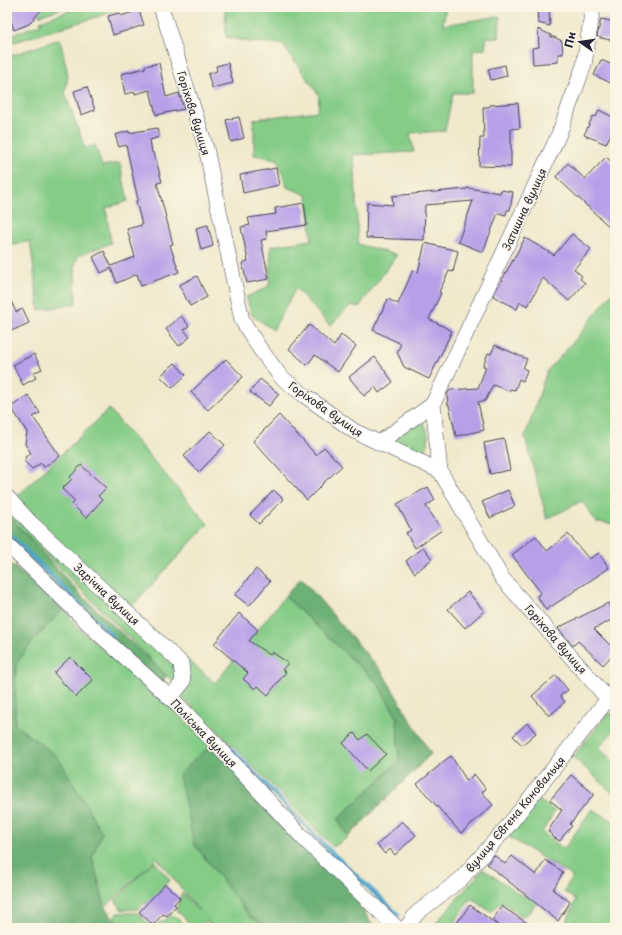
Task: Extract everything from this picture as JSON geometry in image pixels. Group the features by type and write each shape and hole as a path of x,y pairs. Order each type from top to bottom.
{"street":[{"name":"Горіхова вулиця","path":"161,7 206,148 242,320 258,346 281,377 354,431 440,471 502,578 613,697"},
{"name":"Затишна вулиця","path":"379,443 433,404 559,134 584,65 593,7"},
{"path":"433,404 440,471"},
{"name":"Зарічна вулиця","path":"7,497 30,522 181,663 183,682 170,698"},
{"name":"Поліська вулиця","path":"7,544 98,633 170,698 211,739 303,838 397,928"},
{"name":"вулиця Євгена Коновальця","path":"406,928 417,913 461,880 508,826 613,697"}],"green space":[{"path":"28,7 66,7 39,16 37,12"},
{"path":"80,7 130,7 11,43 8,36 41,24 40,21"},
{"path":"225,7 446,7 443,25 500,16 499,38 487,37 485,49 473,50 473,93 453,93 445,131 410,133 414,152 353,155 355,168 358,244 397,255 359,307 351,305 330,326 296,288 273,330 252,315 246,297 264,289 269,285 271,246 312,240 307,195 287,187 277,159 254,155 254,119 318,111 319,95 282,44 249,42 226,37"},
{"path":"60,39 68,75 65,93 85,148 95,145 102,166 120,163 128,201 106,208 111,243 78,256 75,265 76,304 39,310 30,241 7,247 7,57"},
{"path":"615,289 615,524 596,522 582,501 547,519 525,437 547,371 576,339"},
{"path":"109,409 208,524 129,609 215,683 285,596 378,684 397,717 399,761 338,819 348,837 333,847 223,736 180,696 184,690 166,675 7,514 7,506"},
{"path":"415,421 422,422 424,424 428,436 426,450 417,456 397,446 395,440"},
{"path":"7,514 83,597 166,675 164,680 157,682 15,545 7,533"},
{"path":"7,561 64,608 31,643 16,664 15,725 58,757 102,833 92,857 105,907 120,928 7,928"},
{"path":"301,578 382,672 431,754 348,837 338,819 399,761 397,717 378,684 285,596"},
{"path":"64,608 76,626 140,680 213,746 250,917 272,928 213,928 207,921 199,928 194,928 176,910 182,893 199,911 157,858 105,907 92,857 15,725 16,664 31,643"},
{"path":"607,714 615,714 615,729 599,748 615,763 615,795 573,757"},
{"path":"213,746 329,854 374,928 272,928 250,917 194,844 179,775 201,753"},
{"path":"539,800 555,811 542,832 564,849 592,809 615,822 615,928 564,928 576,900 564,892 572,876 509,837"},
{"path":"154,861 170,880 146,904 144,903 138,909 122,910 115,900"},
{"path":"483,869 524,897 535,884 544,892 529,913 522,916 501,902 491,912 471,898 450,928 441,928 435,924"},
{"path":"118,913 138,913 152,928 122,928 114,917"},
{"path":"171,915 177,918 187,928 157,928 154,925 167,919"}],"building":[{"path":"7,7 44,7 29,24 14,30"},
{"path":"537,7 549,7 550,26 538,23"},
{"path":"139,10 144,25 113,35 108,16 120,13 121,16"},
{"path":"601,19 615,22 615,41 597,37"},
{"path":"538,29 551,35 551,37 562,41 563,54 558,54 558,62 533,64 532,48 539,47"},
{"path":"601,60 615,66 615,85 594,75"},
{"path":"159,63 166,97 179,93 184,109 156,115 150,90 135,94 135,92 125,94 121,74"},
{"path":"228,63 233,83 212,88 208,74 217,71 216,66"},
{"path":"505,65 507,76 491,80 488,69"},
{"path":"87,87 95,110 81,115 74,91"},
{"path":"518,103 520,128 511,129 511,167 479,166 480,138 484,138 483,107"},
{"path":"599,110 615,118 615,125 606,144 584,135 593,116 596,117"},
{"path":"239,117 244,138 231,142 226,120"},
{"path":"157,128 159,137 150,140 152,153 154,153 162,182 157,183 173,244 170,245 179,272 141,286 137,274 117,283 111,268 101,273 93,257 104,251 111,266 135,257 127,229 142,225 126,145 119,147 115,135 129,131 129,133"},
{"path":"606,157 615,165 615,232 556,177 568,163 585,179"},
{"path":"276,168 279,185 243,193 240,175"},
{"path":"467,188 500,193 501,190 513,192 510,210 507,210 506,215 498,213 483,252 458,242 473,201 425,205 424,240 366,238 367,203 393,205 392,196"},
{"path":"304,203 307,225 266,231 267,239 261,240 269,279 247,283 242,263 248,261 241,227 250,225 248,218 276,214 275,208"},
{"path":"208,225 213,246 201,250 196,228"},
{"path":"572,234 591,249 574,269 582,276 580,279 585,283 569,301 543,278 528,306 520,302 517,309 493,296 525,238 554,255"},
{"path":"425,243 458,251 453,272 449,271 429,319 452,331 429,379 404,367 397,352 401,344 373,330 388,299 398,304 413,270 418,272"},
{"path":"197,276 207,297 190,306 179,285"},
{"path":"7,292 16,312 23,309 29,323 7,333"},
{"path":"181,316 189,326 184,330 190,337 179,346 166,329"},
{"path":"309,325 334,346 341,335 356,346 338,372 315,355 307,365 289,349"},
{"path":"495,345 527,359 523,368 527,370 523,381 519,379 515,390 510,389 509,391 493,385 485,401 478,402 484,430 456,436 447,395 450,390 478,388 486,367 483,366 488,353 491,354"},
{"path":"34,354 42,369 33,373 36,378 23,385 13,365"},
{"path":"375,357 393,382 379,393 375,387 364,396 349,377"},
{"path":"226,359 243,377 208,410 191,392"},
{"path":"175,363 186,375 172,388 160,376"},
{"path":"260,379 279,394 269,406 250,392"},
{"path":"28,395 40,413 33,417 60,456 44,467 41,463 32,469 24,461 26,459 25,457 31,453 25,444 27,432 11,407"},
{"path":"279,415 316,455 324,447 342,466 307,500 253,441"},
{"path":"210,431 225,445 199,472 184,456"},
{"path":"504,439 510,470 490,474 484,443"},
{"path":"81,465 106,488 98,496 102,500 86,518 72,504 75,501 62,489 72,479 70,477"},
{"path":"428,487 435,500 426,506 442,530 415,548 406,533 411,530 397,504"},
{"path":"274,490 283,499 259,524 250,515"},
{"path":"508,490 515,506 490,518 482,502"},
{"path":"568,534 589,559 599,553 609,568 546,610 537,596 541,593 512,555 536,536 547,551"},
{"path":"423,547 432,559 415,573 406,561"},
{"path":"256,569 270,581 249,606 235,595"},
{"path":"468,592 484,611 465,628 448,609"},
{"path":"608,603 615,618 594,629 615,650 615,652 603,665 578,641 573,646 558,628"},
{"path":"239,613 258,630 249,641 270,655 272,652 288,663 282,670 286,672 268,695 258,686 255,689 243,679 248,673 214,644"},
{"path":"70,657 93,680 76,697 54,673"},
{"path":"556,675 568,690 560,696 565,702 549,716 532,696"},
{"path":"527,723 536,733 522,745 513,736"},
{"path":"354,733 360,740 367,734 386,754 368,771 343,743"},
{"path":"451,756 467,781 474,774 486,789 482,792 493,805 461,833 417,784"},
{"path":"571,775 594,794 570,824 572,826 560,841 551,836 552,834 548,832 562,810 550,800"},
{"path":"402,821 416,835 395,855 390,849 385,854 377,845"},
{"path":"494,855 505,864 512,856 536,875 545,860 563,872 553,890 570,902 558,921 487,864"},
{"path":"165,884 180,898 174,904 176,906 167,916 163,914 153,925 139,912"},
{"path":"470,905 492,921 501,906 535,928 504,928 493,922 502,928 453,928"}],"waterway":[{"path":"7,532 112,636"},
{"path":"228,746 332,853 398,915"}]}
